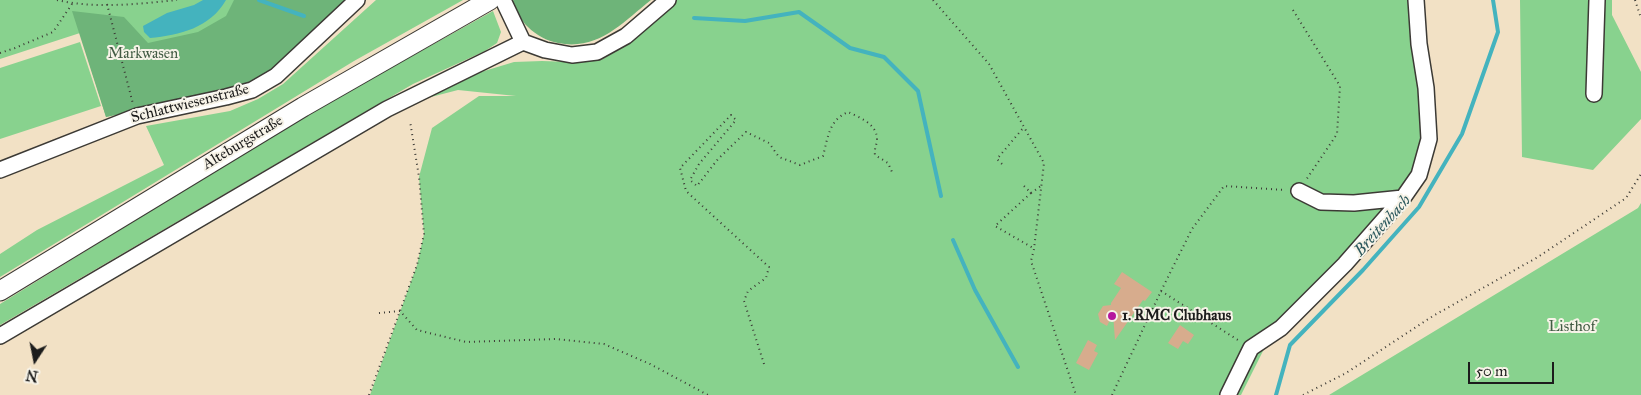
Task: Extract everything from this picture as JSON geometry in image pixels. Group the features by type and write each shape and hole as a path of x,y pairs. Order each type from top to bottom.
{"main road":[{"name":"Alteburgstraße","path":"0,291 303,107 483,4"}],"street":[{"name":"Schlattwiesenstraße","path":"0,170 137,116 252,90 276,76 358,0"},
{"path":"503,0 523,42 545,50 572,54 598,52 626,36 668,0"},
{"path":"1228,395 1251,348 1281,328 1345,264 1403,198 1419,175 1429,139 1426,88 1419,44 1416,0"},
{"path":"1594,94 1597,0"},
{"path":"0,336 387,109 523,42"},
{"path":"1299,191 1321,202 1354,203 1403,198"}],"path":[{"path":"56,0 72,4 149,3 176,0"},
{"path":"932,0 989,64 1044,163 1034,249 1030,261 1076,395"},
{"path":"1635,0 1641,18"},
{"path":"0,53 53,32 72,4"},
{"path":"107,4 137,116"},
{"path":"1112,395 1192,229 1224,186 1299,191 1337,134 1340,86 1293,10"},
{"path":"764,364 744,301 748,291 766,278 769,267 686,191 680,168 731,115 736,120 699,164 690,180 698,186 718,159 746,132 769,143 779,157 800,165 823,156 832,126 838,116 848,112 873,127 877,139 874,149 875,155 888,163 892,172"},
{"path":"369,395 417,265 424,234 420,177 410,120"},
{"path":"1002,164 997,159 1024,126"},
{"path":"1304,395 1346,373 1433,316 1538,257 1626,198 1641,174"},
{"path":"1034,249 995,226 1042,185"},
{"path":"1024,186 1031,193"},
{"path":"1161,291 1251,348"},
{"path":"380,313 400,311"},
{"path":"400,311 417,330 466,342 556,339 604,344 650,364 708,395"}],"green space":[{"name":"Markwasen","path":"0,0 348,0 124,112 106,117 80,33 0,59"},
{"name":"Markwasen","path":"234,0 347,0 273,70 251,85 225,93 106,117 72,11 124,17 148,43 198,32 226,16"},
{"path":"376,0 463,0 354,61 0,277 0,254 37,230 164,165 146,126 230,111 258,99 283,84"},
{"path":"651,0 609,33 585,43 572,44 554,42 535,33 521,18 511,1"},
{"path":"669,0 1416,0 1426,88 1419,175 1264,349 1241,395 370,395 417,265 424,234 419,177 432,128 479,96 516,96 458,90 427,98 426,92 461,78 514,62 601,60 623,47 668,9"},
{"path":"1520,0 1612,0 1612,15 1641,72 1641,119 1593,170 1522,157"},
{"path":"493,11 501,32 497,43 485,51 413,84 0,325 0,304 306,115"},
{"path":"80,42 101,106 0,139 0,68"},
{"name":"Listhof","path":"1641,203 1641,395 1329,395 1638,208"}],"water":[{"path":"203,0 226,0 219,10 203,24 183,32 150,38 144,32 143,26 167,13 194,5"}],"building":[{"path":"1122,272 1152,292 1145,301 1143,300 1115,340 1113,314 1107,326 1100,322 1098,314 1103,306 1111,305 1121,288 1114,284"},
{"path":"1180,325 1194,335 1188,344 1183,341 1178,349 1168,343"},
{"path":"1088,340 1097,345 1094,351 1098,353 1089,370 1076,363"}],"waterway":[{"path":"259,0 304,16"},
{"name":"Breitenbach","path":"1276,395 1290,345 1363,270 1419,207 1462,134 1498,32 1493,0"},
{"path":"694,18 745,21 799,12 850,48 884,57 918,91 941,196"},
{"path":"953,240 975,290 1018,367"}],"place":[{"name":"1. RMC Clubhaus","path":"1112,316"}]}
